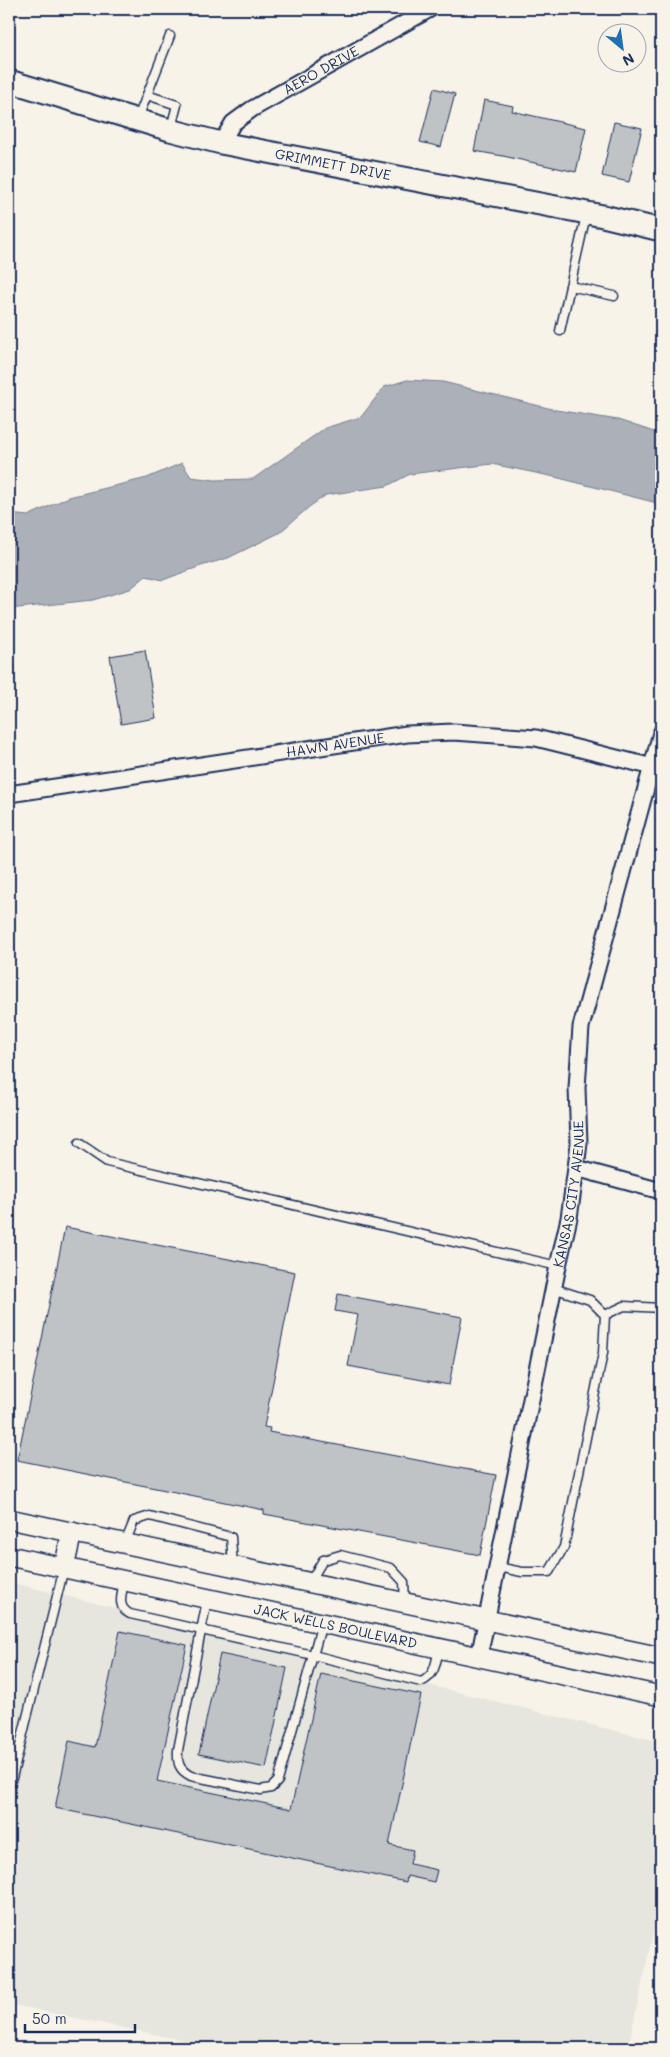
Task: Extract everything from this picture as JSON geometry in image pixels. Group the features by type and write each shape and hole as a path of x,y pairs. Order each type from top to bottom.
{"main road":[{"name":"GRIMMETT DRIVE","path":"9,81 170,130 221,143 586,213 661,230"}],"street":[{"name":"AERO DRIVE","path":"221,143 233,123 252,109 430,9"},
{"name":"HAWN AVENUE","path":"9,794 407,734 454,732 536,738 656,768"},
{"name":"KANSAS CITY AVENUE","path":"479,1657 553,1288 569,1218 579,1143 577,1088 581,1027 656,768 661,733"},
{"path":"576,1168 661,1191"},
{"path":"9,1519 661,1656"},
{"path":"64,1568 72,1532"},
{"name":"JACK WELLS BOULEVARD","path":"9,1556 661,1696"}],"lane":[{"path":"138,120 170,36"},
{"path":"147,95 177,105 170,130"},
{"path":"560,331 586,213"},
{"path":"570,286 614,296"},
{"path":"79,1143 107,1162 558,1266"},
{"path":"498,1567 522,1572 549,1572 564,1547 603,1353 605,1314 590,1300 553,1288"},
{"path":"605,1314 624,1306 661,1308"},
{"path":"124,1543 134,1521 150,1516 231,1537 233,1566"},
{"path":"310,1582 323,1560 340,1555 391,1568 404,1582 405,1602"},
{"path":"11,1782 64,1568"},
{"path":"124,1581 120,1602 126,1612 421,1682 428,1679 434,1670 438,1648"},
{"path":"208,1599 178,1750 178,1763 182,1772 191,1776 261,1790 271,1788 278,1781 322,1623"}],"shaded area":[{"path":"407,380 443,382 556,410 618,420 660,434 661,504 555,477 492,464 410,474 387,486 326,495 279,533 228,558 163,580 146,576 130,589 93,600 9,609 9,514 28,516 69,497 147,478 182,463 191,477 215,480 253,479 325,428 361,417 384,387"},
{"path":"9,1582 661,1742 661,1896 628,2048 220,2048 9,2004"}],"building":[{"path":"434,88 455,94 441,147 420,142"},
{"path":"484,100 513,106 512,111 586,128 576,172 474,151"},
{"path":"614,122 642,128 629,182 602,176"},
{"path":"145,650 156,718 121,724 110,656"},
{"path":"65,1227 295,1272 264,1427 270,1428 269,1432 496,1475 480,1555 264,1514 264,1510 17,1460"},
{"path":"338,1294 462,1317 449,1385 348,1366 358,1315 335,1311"},
{"path":"120,1631 187,1645 157,1781 291,1809 321,1674 421,1695 389,1845 413,1850 410,1864 437,1870 434,1882 407,1876 406,1882 55,1808 69,1741 95,1747"},
{"path":"220,1654 287,1668 266,1768 199,1754"}]}
